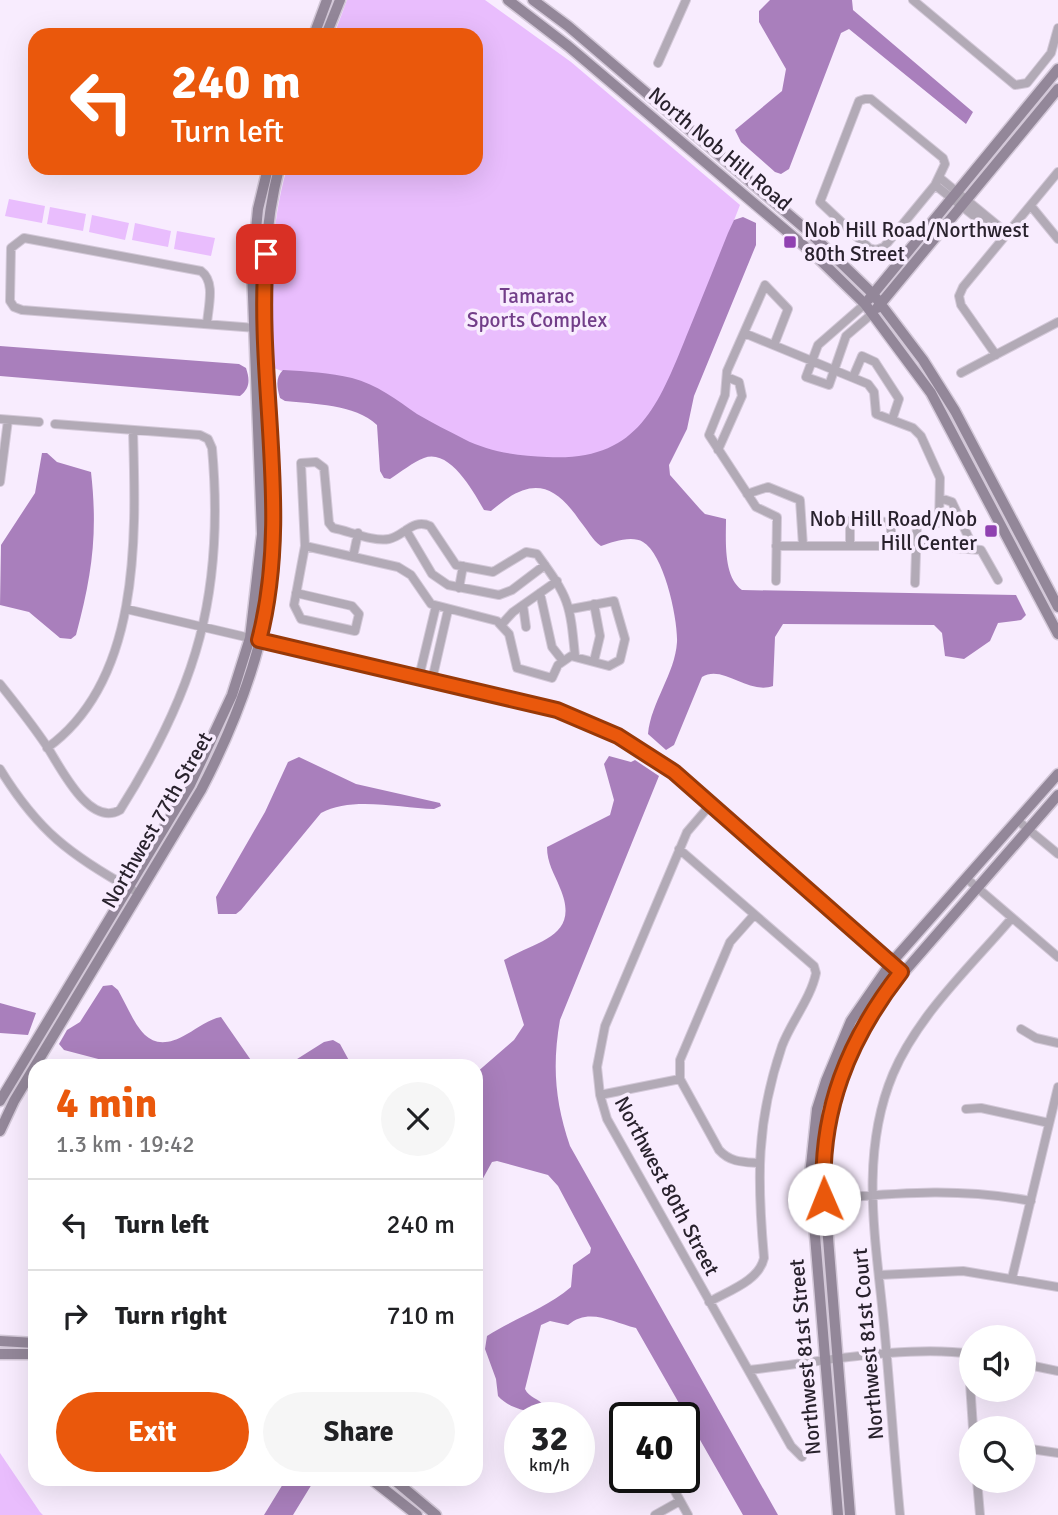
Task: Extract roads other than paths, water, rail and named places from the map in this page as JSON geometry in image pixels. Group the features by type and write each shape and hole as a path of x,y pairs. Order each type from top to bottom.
{"street":[{"path":"317,28 327,0"},
{"path":"329,28 340,0"},
{"name":"North Nob Hill Road","path":"508,0 568,46 816,255 873,313 931,393 1058,634"},
{"name":"North Nob Hill Road","path":"533,0 568,26 808,231 873,294 923,360 955,411 1058,607"},
{"path":"658,63 686,0"},
{"path":"913,0 1015,85 1027,83 1051,53 1058,28"},
{"path":"1058,69 959,200 881,304 846,336 829,385 806,377 818,345 865,304 873,294 959,200 1058,89"},
{"path":"865,99 871,99 943,158 944,172 937,182 884,247 876,250 869,248 820,202 859,101 865,99"},
{"path":"996,355 961,304 959,296 963,287 1058,173"},
{"name":"Northwest 77th Street","path":"38,1059 214,740 255,639 262,534 262,478 254,237 267,175"},
{"name":"Northwest 77th Street","path":"258,328 267,238 278,175"},
{"path":"937,182 988,223 990,235 1005,236"},
{"path":"1031,206 1058,239"},
{"path":"207,324 210,284 208,276 201,271 24,238 16,241 11,248 10,301 14,307 207,324 258,328"},
{"path":"775,345 788,309 765,285 727,377 725,395 709,435 756,507 777,517 776,581"},
{"path":"961,373 1058,322"},
{"path":"744,333 868,384 874,392 876,414 913,428 921,436 940,478 939,523 850,521 850,546"},
{"path":"853,377 862,356 875,362 899,399 892,420"},
{"path":"718,450 742,396 739,382 727,377"},
{"path":"0,482 4,419 39,422"},
{"path":"0,684 47,748 61,774 83,799 103,814 111,815 120,810 171,721 204,628 213,580 217,532 212,448 208,439 200,435 55,424"},
{"path":"47,748 67,734 84,715 101,683 125,609 136,539 133,430"},
{"path":"296,593 352,606 359,614 355,631 301,619 295,613 296,593 305,546 301,463 316,461 324,468 329,523 333,528 385,540 418,523 430,526 450,560 463,566 493,572 532,552 557,581 571,609 575,656"},
{"path":"747,494 768,487 800,500 803,546"},
{"path":"940,498 952,502 974,549"},
{"path":"776,546 891,546 891,522"},
{"path":"915,583 917,522"},
{"path":"406,530 432,574 448,585 459,588 499,595 512,590 545,565"},
{"path":"353,557 358,533"},
{"path":"916,545 974,549 984,554 998,580"},
{"path":"305,546 405,570 423,596 436,606 502,624 509,634 517,668 552,678 562,661 575,656 610,666 620,660 625,639 614,601 571,609"},
{"path":"459,588 463,566"},
{"path":"502,624 557,581"},
{"path":"540,593 552,647 562,661"},
{"path":"594,604 600,636 594,661"},
{"path":"523,605 526,627"},
{"path":"419,677 436,606"},
{"path":"125,609 546,707 589,722 647,753 711,804 901,972"},
{"path":"432,680 448,610"},
{"path":"430,632 443,636"},
{"path":"0,769 30,814 52,838 79,860 133,890"},
{"name":"Northwest 81st Street","path":"838,1515 811,1200 812,1144 826,1081 851,1021 891,963 1058,774"},
{"name":"Northwest 81st Street","path":"849,1515 824,1199 824,1145 837,1084 862,1026 901,972 1058,795"},
{"name":"Northwest 80th Street","path":"711,804 687,832 605,1026 597,1067 600,1096 607,1119 709,1302 791,1446 802,1457"},
{"path":"1017,820 1058,854"},
{"path":"679,849 814,967 816,973 783,1044 770,1085 757,1163 764,1258 762,1268 755,1275 709,1302"},
{"path":"966,878 1058,957"},
{"name":"Northwest 77th Street","path":"0,1101 133,890"},
{"path":"754,915 730,942 680,1060 680,1079 726,1158 757,1163"},
{"name":"Northwest 81st Court","path":"900,1515 872,1195 876,1129 893,1073 929,1015 1011,919"},
{"path":"1021,1029 1036,1038 1058,1043"},
{"name":"Northwest 77th Street","path":"0,1131 28,1076"},
{"path":"600,1096 680,1079"},
{"path":"1012,1278 1058,1087"},
{"path":"966,1109 981,1108 1049,1123"},
{"path":"811,1200 949,1190 983,1192 1031,1201"},
{"path":"879,1275 963,1271 1058,1287"},
{"path":"0,1341 28,1343"},
{"path":"749,1370 946,1351 959,1353"},
{"path":"0,1354 28,1354"},
{"path":"1036,1366 1058,1371"},
{"path":"1036,1450 1058,1453"},
{"path":"380,1486 416,1515"},
{"path":"401,1486 436,1515"},
{"path":"676,1493 688,1515"},
{"path":"978,1493 980,1515"},
{"path":"655,1515 680,1501"}],"place":[{"name":"Nob Hill Road/Northwest 80th Street","path":"790,242"},
{"name":"Nob Hill Road/Nob Hill Center","path":"991,531"}],"park label":[{"name":"Tamarac Sports Complex","path":"537,308"}]}
